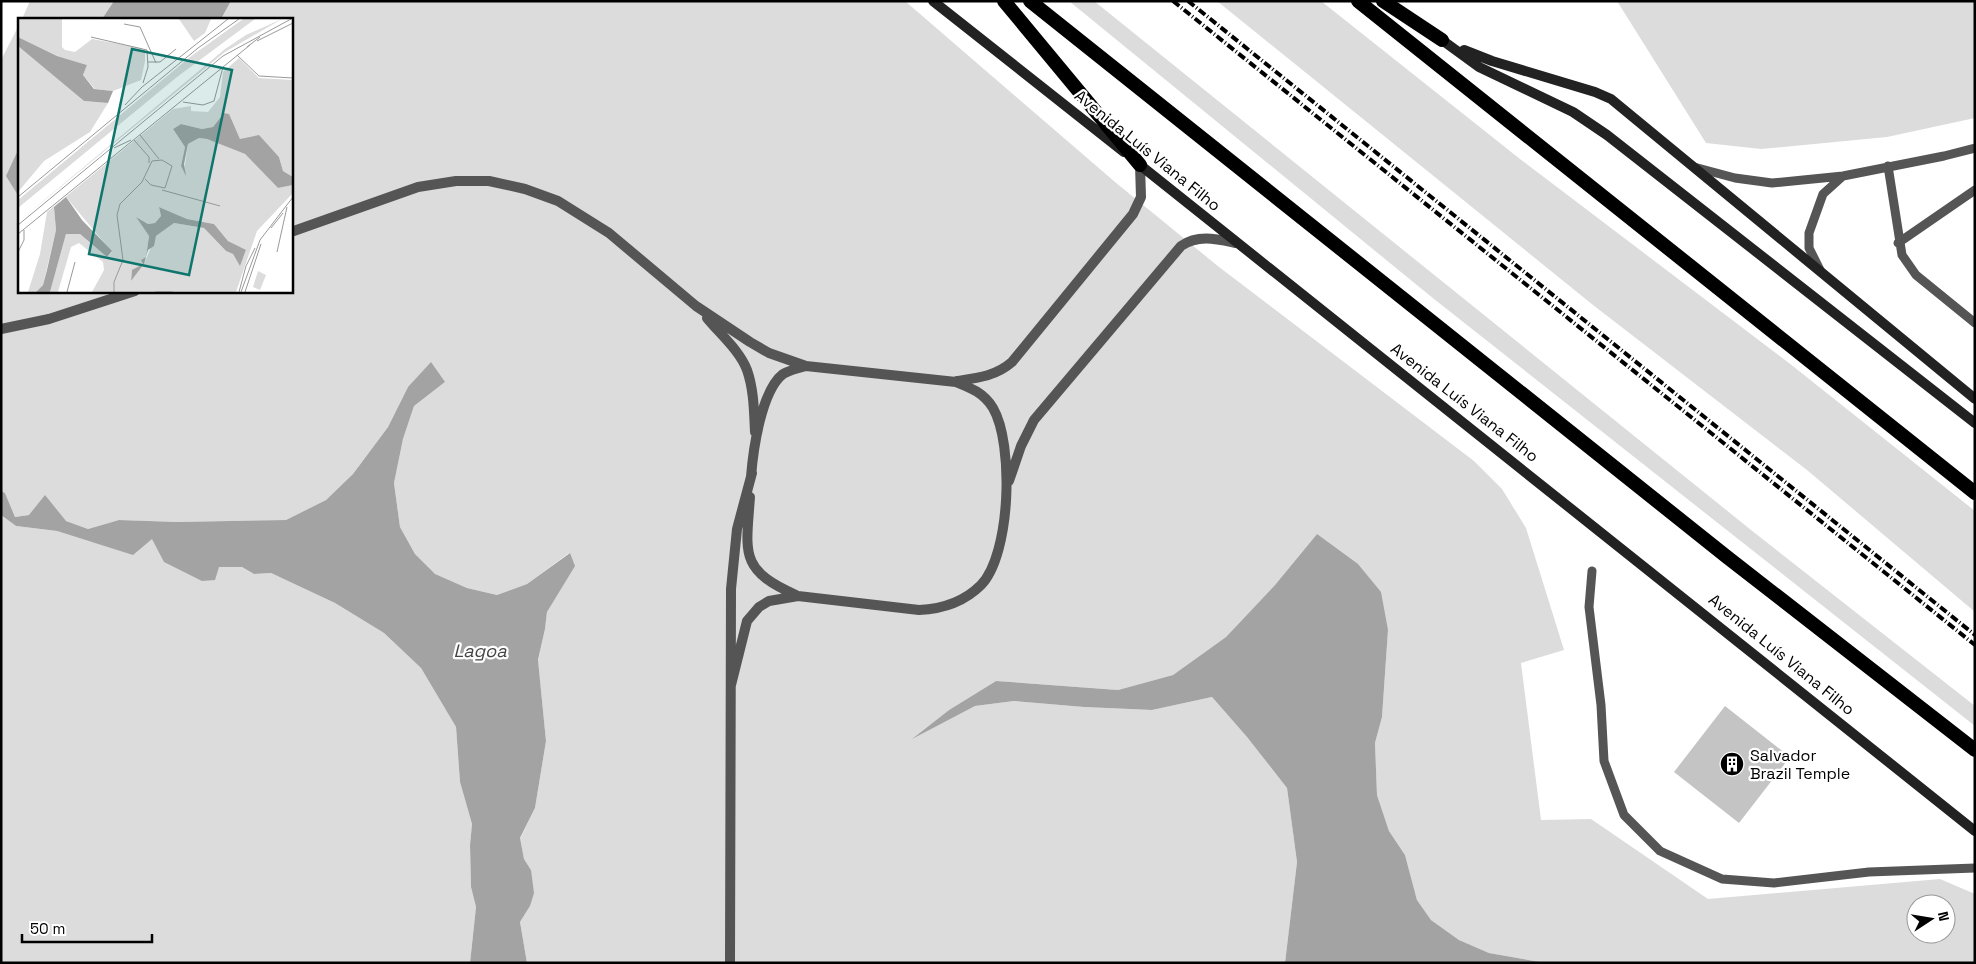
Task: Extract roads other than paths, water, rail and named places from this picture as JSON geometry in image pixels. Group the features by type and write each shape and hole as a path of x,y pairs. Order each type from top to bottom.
{"highway":[{"path":"1004,1 1140,165"},
{"path":"1030,1 1727,557 1975,750"},
{"path":"1358,1 1975,493"},
{"path":"1383,1 1442,40"}],"main road":[{"name":"Avenida Luís Viana Filho","path":"933,1 1236,243 1573,508 1975,831"},
{"path":"1442,40 1492,61 1596,92 1611,99 1975,399"},
{"path":"1442,40 1480,66 1573,112 1607,135 1975,423"}],"street":[{"path":"292,232 418,187 456,181 489,181 525,189 558,201 609,233 696,306 750,342 806,366 956,382 988,377 1012,362 1133,214 1141,197 1140,165"},
{"path":"731,686 747,621 751,614 769,601 798,596 918,610 936,609 958,601 982,584 996,560 1008,487 1021,446 1034,420 1181,246 1197,239 1213,238 1236,243"},
{"path":"1,329 58,317 132,292"},
{"path":"696,306 747,369 754,402 756,442"},
{"path":"798,596 762,578 755,570 751,561 748,540 756,442 772,388 784,374 806,366"},
{"path":"956,382 977,391 993,408 1003,438 1008,487"},
{"path":"730,963 731,589 737,529 752,473"}],"lane":[{"path":"1689,165 1735,178 1772,183 1843,176 1975,148"},
{"path":"1888,166 1898,243 1902,255 1916,275 1975,323"},
{"path":"1821,272 1809,248 1809,233 1823,194 1843,176"},
{"path":"1898,243 1975,190"},
{"path":"1592,571 1589,607 1601,705 1604,761 1624,815 1660,851 1722,879 1774,883 1869,872 1975,868"}],"water":[{"path":"114,1 231,1 222,18 103,18"},
{"path":"18,150 18,195 6,176"},
{"name":"Lagoa","path":"431,362 445,382 414,406 403,439 394,483 400,527 415,554 435,574 467,588 497,595 527,584 570,553 575,566 547,612 538,660 546,741 535,808 520,838 524,859 531,870 534,893 530,906 520,922 527,963 470,963 476,907 471,887 470,845 472,824 460,782 456,727 421,668 384,633 335,603 271,573 254,574 242,567 219,567 215,580 202,581 164,562 152,539 133,555 57,531 16,526 1,515 1,491 5,493 15,517 29,515 45,495 66,521 88,529 119,520 177,522 286,520 326,500 353,474 388,427 408,387"},
{"path":"1317,534 1358,564 1381,592 1388,630 1382,717 1375,743 1377,795 1389,831 1405,855 1417,900 1431,920 1459,940 1489,953 1546,963 1285,963 1297,862 1287,788 1247,737 1212,697 1152,710 1014,701 975,706 912,739 949,710 996,681 1118,690 1173,675 1226,637 1275,585"}],"railway":[{"path":"1173,1 1975,645"},
{"path":"1188,1 1975,635"}],"place":[{"name":"Salvador Brazil Temple","path":"1732,764"}]}
